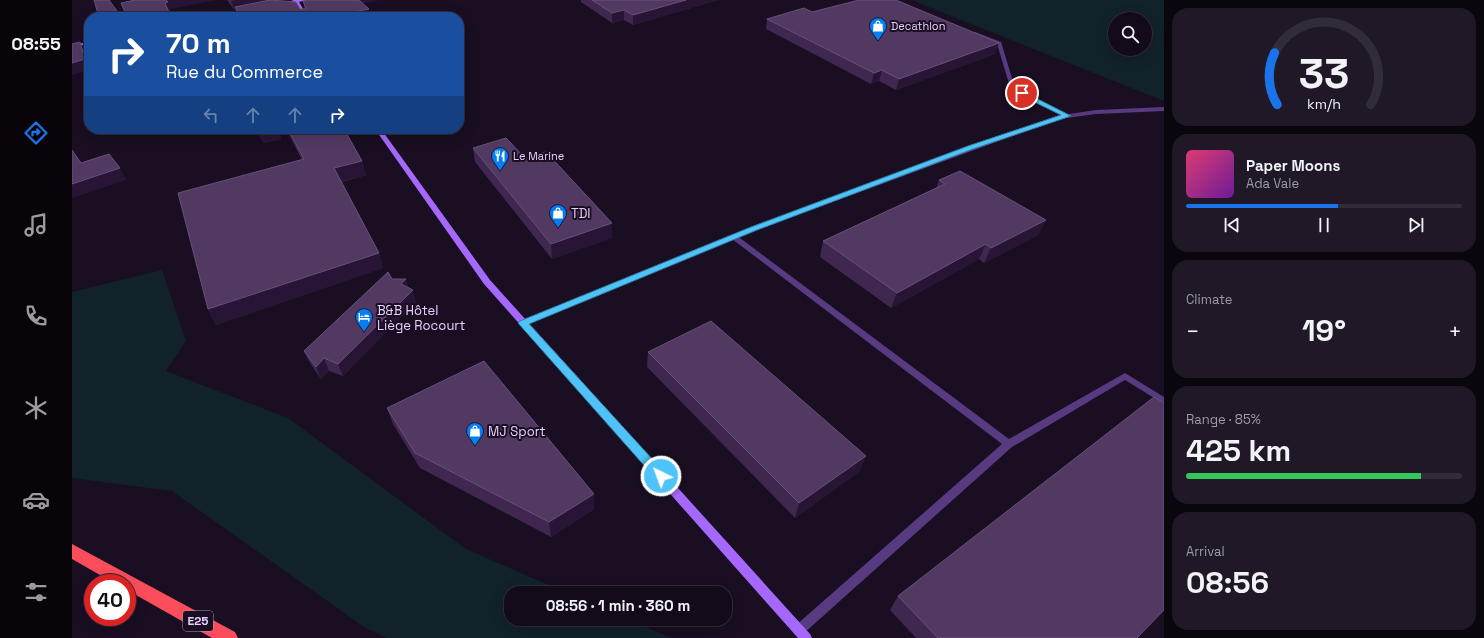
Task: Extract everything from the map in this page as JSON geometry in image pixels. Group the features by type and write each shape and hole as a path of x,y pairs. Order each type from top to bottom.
{"highway":[{"name":"E25","path":"72,551 229,638"}],"street":[{"path":"274,6 304,0"},
{"path":"296,1 303,12"},
{"path":"245,12 250,11"},
{"path":"964,29 999,43 1014,89 1068,116"},
{"path":"72,46 84,44"},
{"path":"523,323 734,237 1058,117 1096,112 1164,109"},
{"path":"382,134 487,282 806,638"},
{"path":"734,237 1009,444"},
{"path":"799,630 1009,444 1125,376 1164,401"}],"shaded area":[{"path":"911,0 1164,0 1164,101"},
{"path":"162,270 186,341 166,371 288,418 466,549 551,586 504,586 504,626 643,626 671,638 387,638 364,627 172,491 72,478 72,292"}],"building":[{"path":"94,0 109,0 118,12 98,12"},
{"path":"135,0 166,0 168,2 165,3 169,12 125,12 121,3"},
{"path":"270,0 296,2 300,9 306,9 303,1 359,0 369,9 354,12 238,12 235,7"},
{"path":"592,0 686,0 633,15 624,10 612,13"},
{"name":"Decathlon","path":"859,0 896,0 999,43 899,79 882,70 874,73 767,19 804,8 812,12"},
{"path":"80,42 84,59 72,63 72,44"},
{"path":"291,134 347,134 362,161 334,168 379,253 208,309 178,193 304,159"},
{"path":"506,138 525,158 546,152 612,223 551,244 473,148"},
{"path":"72,150 81,163 109,154 120,168 72,184"},
{"path":"960,171 1046,220 991,248 986,244 897,293 823,241 945,184 939,180"},
{"path":"388,272 392,279 406,279 401,284 413,290 338,364 324,358 316,367 304,351"},
{"path":"711,321 866,456 799,503 648,352"},
{"name":"MJ Sport","path":"484,361 594,494 549,522 415,453 387,408"},
{"path":"1154,397 1164,403 1164,610 1137,638 938,638 898,596"}],"place":[{"name":"Decathlon","path":"878,41"},
{"name":"Le Marine","path":"500,171"},
{"name":"TDI","path":"558,228"},
{"name":"B&B Hôtel Liège Rocourt","path":"364,332"},
{"name":"MJ Sport","path":"475,446"}],"route":[{"path":"661,476 523,323 754,229 971,148 1058,117 1068,116 1022,93"}]}
